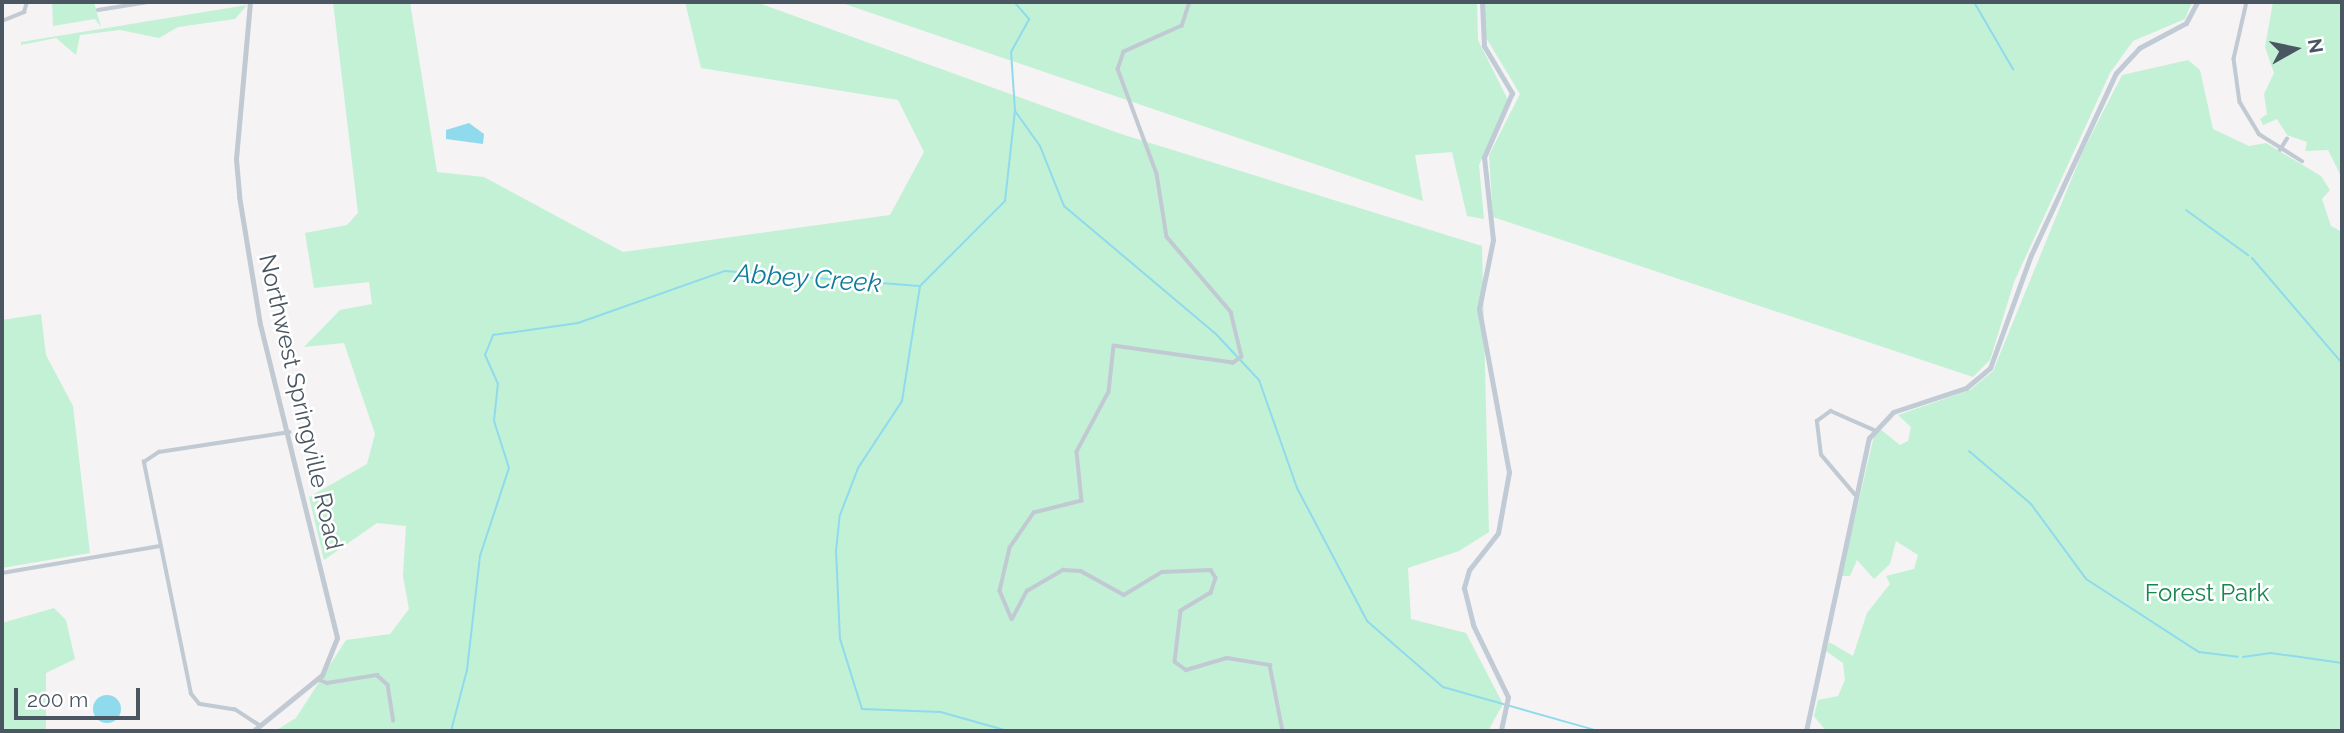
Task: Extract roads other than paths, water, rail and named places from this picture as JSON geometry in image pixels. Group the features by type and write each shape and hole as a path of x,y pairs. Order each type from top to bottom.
{"main road":[{"path":"1482,2 1484,46 1513,97 1485,153 1493,244 1479,309 1509,472 1498,533 1469,570 1464,588 1473,625 1508,697 1501,731"},
{"path":"1806,731 1855,495 1874,430 1900,408 1966,388 1987,373 2031,255 2116,73 2139,48 2186,23 2197,2"}],"street":[{"path":"2,21 24,12 27,2"},
{"path":"98,10 149,2"},
{"name":"Northwest Springville Road","path":"250,2 236,171 260,324 289,432 336,630 335,652 318,679 253,731"},
{"path":"1190,2 1182,26 1124,52 1118,69 1157,174 1167,237 1231,312 1242,357 1233,363 1164,348 1114,346 1109,392 1077,452 1082,501 1034,513 1010,548 1000,591 1012,619 1027,591 1063,570 1081,571 1124,595 1162,572 1211,570 1216,578 1209,596 1181,611 1175,662 1186,670 1227,658 1270,665 1283,731"},
{"path":"2247,2 2234,59 2236,88 2253,125 2280,150 2302,161"},
{"path":"2280,150 2287,139"},
{"path":"1855,495 1821,455 1817,421 1831,411 1874,430"},
{"path":"260,726 241,712 193,699 144,466 147,457 289,432"},
{"path":"2,573 160,546"},
{"path":"318,679 327,683 372,674 388,685 394,721"}],"water":[{"path":"469,123 484,134 483,144 446,139 446,130"},
{"path":"107,695 117,699 121,709 117,719 107,723 97,719 93,709 97,699"}],"waterway":[{"path":"1008,731 941,712 862,709 840,639 836,551 840,515 858,468 902,401 920,286 1005,201 1015,110 1011,52 1029,19 1014,2"},
{"path":"1974,2 2013,69"},
{"path":"1015,111 1040,146 1064,206 1215,333 1259,380 1297,488 1367,621 1443,687 1599,731"},
{"path":"2186,210 2248,255"},
{"path":"2252,258 2342,363"},
{"name":"Abbey Creek","path":"451,731 467,670 480,556 509,468 494,421 498,384 485,355 493,335 578,323 725,271 919,286"},
{"path":"1969,451 2031,504 2086,579 2199,652 2238,657"},
{"path":"2243,657 2271,653 2342,663"}],"park label":[{"name":"Forest Park","path":"2207,593"}]}
